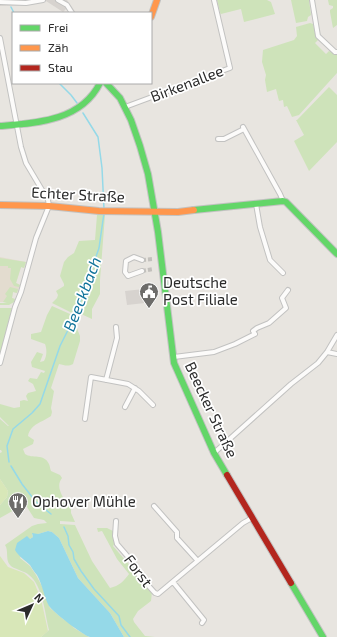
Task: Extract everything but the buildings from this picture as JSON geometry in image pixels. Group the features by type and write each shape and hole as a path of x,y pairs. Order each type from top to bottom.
{"street":[{"path":"0,2 26,3 43,0"},
{"path":"58,0 66,5 71,12"},
{"path":"152,14 157,0"},
{"name":"Birkenallee","path":"125,108 230,68 214,0"},
{"path":"312,0 318,36 335,52 337,52"},
{"path":"0,38 8,73 16,125 26,163 48,200 49,206 36,238 0,363"},
{"path":"0,126 44,121 63,116 76,110 90,99 99,84"},
{"name":"Beecker Straße","path":"107,84 114,90 132,123 146,168 155,212 174,357 181,381 214,453 323,637"},
{"path":"218,139 224,139 244,128 283,201 286,202 337,254"},
{"name":"Echter Straße","path":"0,205 49,206 104,211 178,212 283,201"},
{"path":"256,204 260,227 270,260 283,273"},
{"path":"142,260 134,257 126,261 125,272 128,276 142,271"},
{"path":"174,357 214,352 255,334 253,331 269,323 286,308 282,298 288,290"},
{"path":"106,380 117,338 116,327"},
{"path":"214,453 290,384 318,363 327,352 337,335"},
{"path":"327,352 337,354"},
{"path":"85,419 91,377 128,384 139,391 153,405"},
{"path":"125,407 135,388"},
{"path":"154,506 177,532 177,538 198,560"},
{"name":"Forst","path":"116,521 115,536 117,544 136,566 136,572 158,594 243,523 252,518"},
{"path":"173,582 204,620 202,623"}],"shaded area":[{"path":"0,0 67,0 75,12 69,12 66,9 63,12 46,1 26,5 0,6"},
{"path":"0,257 26,262 24,268 21,267 16,283 20,285 17,293 13,292 12,298 15,299 15,302 0,302"},
{"path":"144,289 145,303 127,305 125,291"}],"green space":[{"path":"217,0 267,0 271,2 275,14 244,22 241,9 221,14 221,16"},
{"path":"291,0 309,0 311,15 308,17 307,21 296,23"},
{"path":"328,0 337,0 337,25 333,28 330,10 333,6 329,5"},
{"path":"310,23 313,24 316,38 318,40 315,43 326,54 329,51 337,55 337,73 299,115 292,117 287,106 284,107 283,100 279,101 276,89 267,92 265,80 266,75 262,62 263,50 294,40 297,36 296,27"},
{"path":"329,87 337,95 337,142 309,171 294,141 304,135 296,120"},
{"path":"97,215 105,215 100,294 92,309 92,319 81,314 76,326 80,336 80,341 73,364 68,366 59,364 51,388 54,391 51,416 31,429 28,436 34,440 33,444 23,449 25,454 44,458 49,464 51,471 60,475 62,478 59,485 60,492 67,505 71,504 71,513 75,522 60,521 60,524 75,525 92,561 110,588 121,583 129,574 117,559 102,531 98,532 97,528 107,528 113,531 115,543 113,546 131,567 133,567 135,574 152,592 151,601 138,611 133,619 134,622 145,636 155,637 124,637 110,613 78,578 59,538 52,532 48,531 32,534 33,537 30,539 20,558 30,566 36,575 44,590 50,608 70,623 74,628 89,637 41,637 49,630 45,608 40,593 34,580 29,575 10,565 5,545 32,526 47,523 44,520 34,518 25,504 0,518 0,505 7,497 8,491 0,479 0,453 2,452 0,450 0,419 9,426 0,417 0,404 14,408 20,407 20,401 28,401 26,396 28,393 36,391 33,384 28,381 30,378 37,379 41,372 44,373 45,371 32,367 31,362 37,352 43,354 40,362 44,361 46,357 46,350 45,344 31,339 31,334 41,332 52,306 70,314 72,313 52,303 58,295 56,291 64,286 60,276 64,262 74,253 79,241 95,240"},
{"path":"0,258 26,262 24,268 21,267 16,283 20,285 19,287 14,286 10,279 11,268 8,268 8,266 0,266"},
{"path":"10,287 18,289 17,293 13,292 12,298 15,299 14,302 9,305 0,305 0,303 7,303 3,302 7,296 5,294"},
{"path":"0,308 12,308 0,354"},
{"path":"0,479 8,491 7,497 0,505"},
{"path":"0,556 8,567 24,573 34,582 41,599 48,631 41,637 0,637"}],"water":[{"path":"48,531 52,532 59,538 78,578 110,613 124,637 87,636 49,606 37,575 30,565 20,557 15,550 17,543 27,536 30,539 33,537 32,533 38,534"}],"waterway":[{"name":"Beeckbach","path":"11,7 14,12"},
{"name":"Beeckbach","path":"60,84 77,103"},
{"name":"Beeckbach","path":"83,113 98,137 102,168 104,209"},
{"name":"Beeckbach","path":"9,462 7,446 13,429 40,404 60,346 76,314 99,248 104,213"},
{"name":"Beeckbach","path":"11,466 22,484 36,502 51,514"},
{"name":"Beeckbach","path":"64,527 74,559 81,571 94,589 119,616 121,625 130,637"}],"tunnel":[{"path":"142,260 153,259"},
{"path":"142,271 153,269"},
{"path":"145,297 155,296"}],"traffic: fast":[{"path":"0,126 43,121 70,113 92,96 99,84"},
{"path":"107,84 120,98 131,120 148,174 158,232 174,363 214,453 227,475"},
{"path":"194,210 283,201 286,202 337,254"},
{"path":"291,583 323,637"}],"traffic: slow":[{"path":"152,14 157,0"},
{"path":"0,205 49,206 99,211 178,212 194,210"}],"traffic: jam":[{"path":"227,475 291,583"}],"place":[{"name":"Deutsche Post Filiale","path":"149,309"},
{"name":"Ophover Mühle","path":"18,519"}]}
